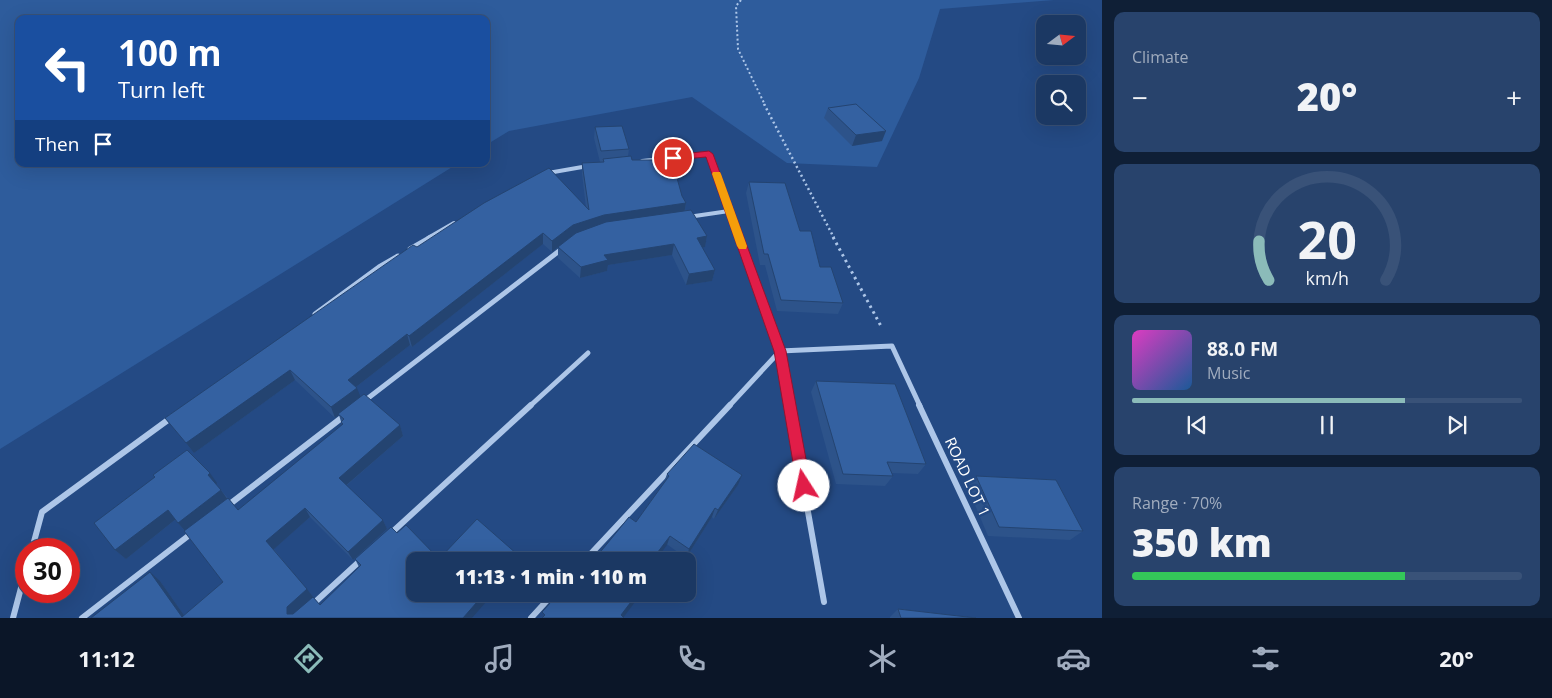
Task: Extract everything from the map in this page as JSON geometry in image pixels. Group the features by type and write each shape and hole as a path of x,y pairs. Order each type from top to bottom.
{"street":[{"path":"632,162 709,154 780,351 824,602"},
{"path":"539,176 553,171 593,166"},
{"path":"683,218 729,210"},
{"path":"307,320 379,267 456,222"},
{"path":"355,408 566,246"},
{"path":"592,552 780,351 892,346"},
{"name":"ROAD LOT 1","path":"892,346 1019,618"},
{"path":"384,538 588,353"},
{"path":"35,538 42,512 178,413"},
{"path":"222,510 347,414"},
{"path":"82,618 199,528"},
{"path":"305,611 370,552"},
{"path":"531,618 546,602"},
{"path":"13,618 17,603"}],"path":[{"path":"741,0 736,6 738,50 782,141 892,346"}],"shaded area":[{"path":"0,0 1054,0 940,9 919,78 877,167 787,163 692,97 509,131 490,143 490,15 15,15 15,167 452,167 0,449"}],"building":[{"path":"856,104 886,131 856,135 828,108"},
{"path":"622,126 629,149 601,151 595,127"},
{"path":"631,156 632,160 672,160 682,196 686,203 604,215 573,225 552,241 543,233 409,336 407,334 348,380 357,388 331,407 290,370 186,443 165,418 413,245 417,247 484,203 549,168 589,210 582,163 604,162 603,159"},
{"path":"749,182 785,183 800,231 811,231 820,267 831,267 843,303 781,300 768,254 764,254"},
{"path":"691,210 707,236 697,238 715,270 689,274 674,244 604,255 608,260 581,267 558,247 576,233 606,222"},
{"path":"816,381 895,384 926,464 887,462 893,476 843,474"},
{"path":"364,394 400,425 339,478 383,520 348,552 305,508 266,541 307,589 287,607 287,614 293,614 313,597 320,605 361,565 355,559 391,527 397,533 406,525 432,552 406,552 406,602 477,602 463,618 91,618 150,572 182,617 223,582 184,531 228,498 238,510 343,424 341,422 344,419 338,414"},
{"path":"694,444 742,475 718,510 715,508 689,549 670,536 658,552 600,552 629,517 636,522 669,476 667,474"},
{"path":"187,450 210,473 208,475 221,490 178,523 168,510 115,550 94,523"},
{"path":"976,476 1056,480 1083,531 999,527"},
{"path":"477,519 515,552 446,552"},
{"path":"551,602 631,602 621,615 624,618 542,618 545,615 542,612"},
{"path":"898,609 976,618 901,618"}],"slow traffic":[{"path":"716,174 742,246"}],"route":[{"path":"673,158 709,154 780,351 804,486"}]}
